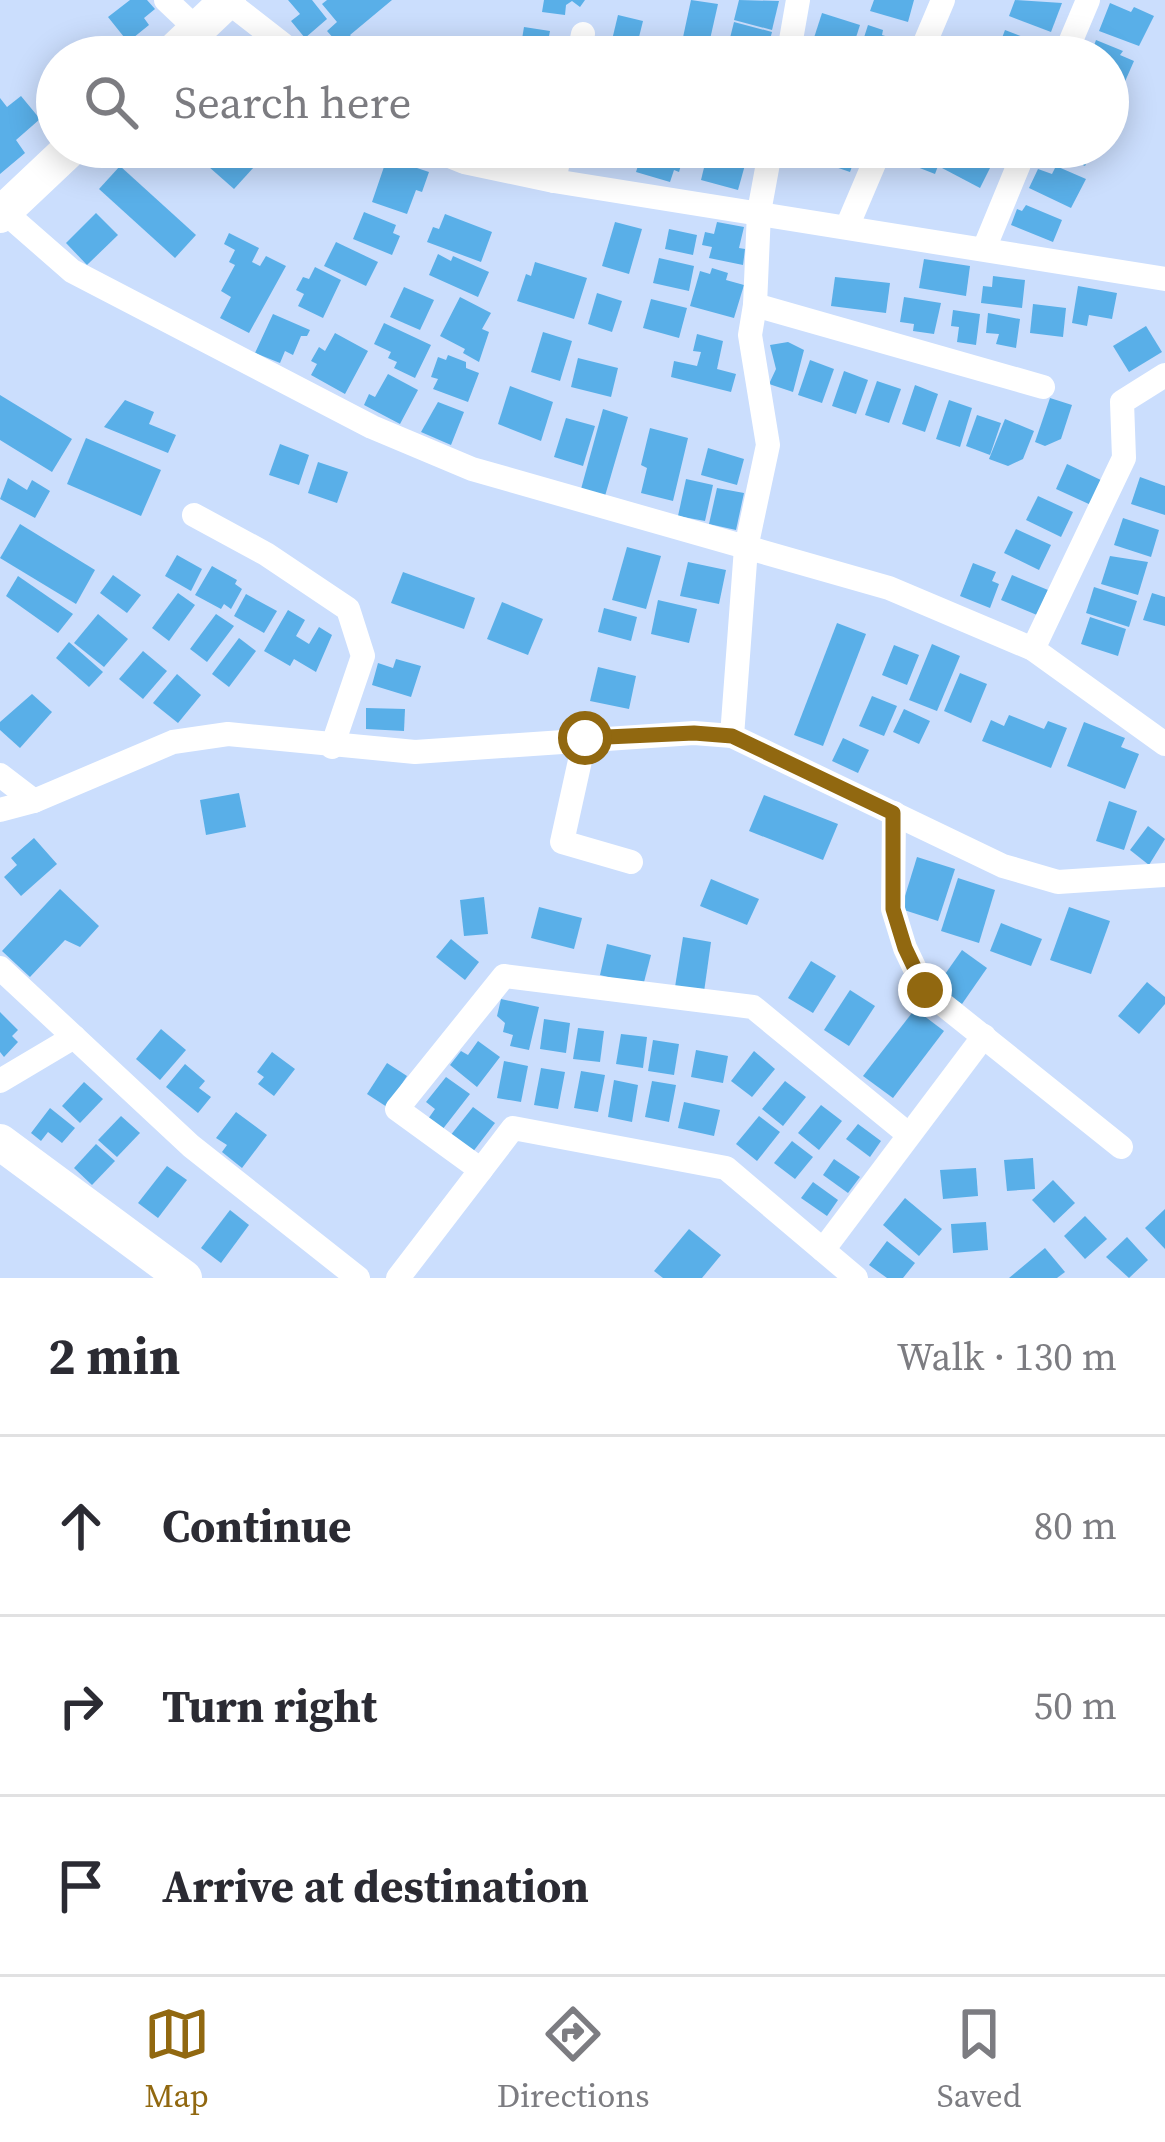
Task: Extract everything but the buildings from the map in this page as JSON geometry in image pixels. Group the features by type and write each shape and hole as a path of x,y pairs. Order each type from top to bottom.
{"street":[{"path":"190,36 228,0 273,36"},
{"path":"792,36 798,0"},
{"path":"928,36 943,0"},
{"path":"1073,36 1088,0"},
{"path":"49,168 1,212 72,271 372,427 472,469 890,588 1034,649 1165,744"},
{"path":"492,168 1165,280"},
{"path":"554,181 557,168"},
{"path":"732,736 746,548 768,445 750,335 767,168"},
{"path":"847,227 872,168"},
{"path":"984,249 1017,168"},
{"path":"755,305 1043,387"},
{"path":"1034,649 1124,458 1122,402 1165,374"},
{"path":"194,515 266,554 347,609 363,656 332,747"},
{"path":"0,810 34,801 173,742 228,734 415,752 694,733 732,736 1003,866 1058,882 1165,875"},
{"path":"585,738 562,842 631,862"},
{"path":"0,775 34,801"},
{"path":"893,813 893,909 925,990 1121,1147"},
{"path":"0,968 191,1146 358,1278"},
{"path":"481,1170 397,1108 503,976 753,1007 908,1134"},
{"path":"824,1250 984,1036"},
{"path":"0,1081 74,1037"},
{"path":"398,1278 513,1129 726,1168 856,1278"},
{"path":"0,1142 184,1278"}],"route":[{"path":"585,738 732,736 893,813 893,909 925,990"}]}
